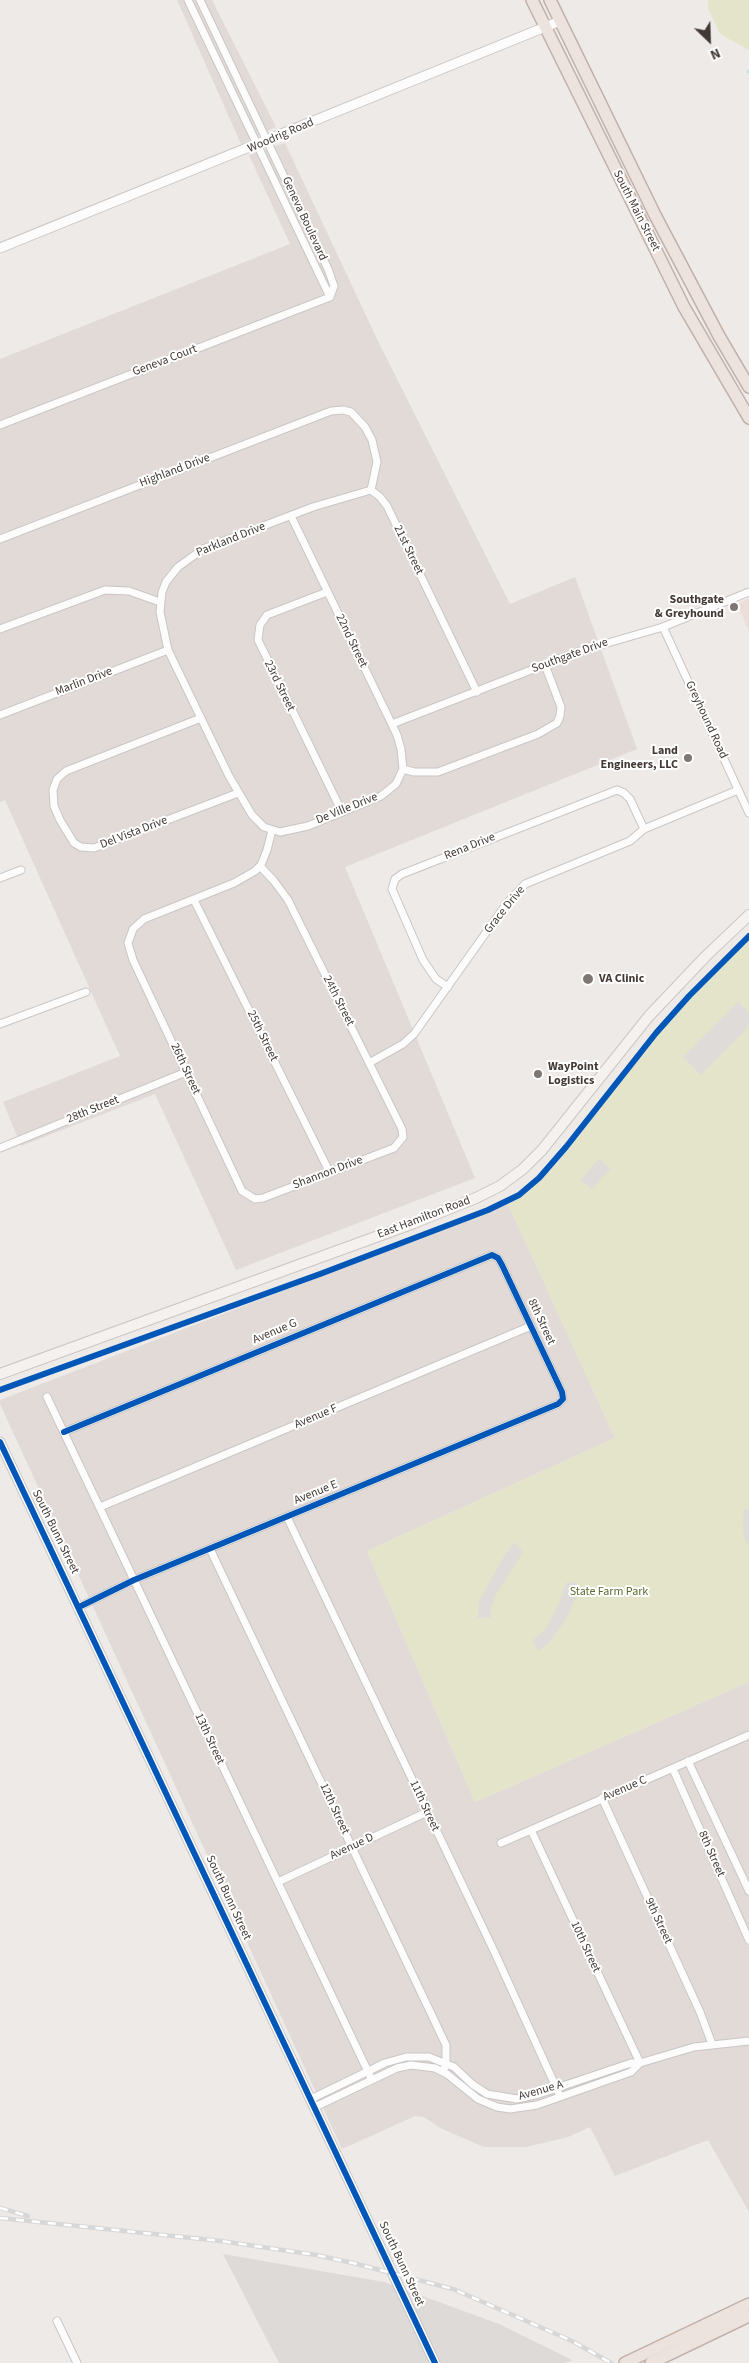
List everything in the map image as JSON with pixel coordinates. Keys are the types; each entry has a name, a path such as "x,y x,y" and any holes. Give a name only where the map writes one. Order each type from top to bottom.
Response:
{"highway":[{"name":"South Main Street","path":"532,0 684,307 749,418"},
{"name":"South Main Street","path":"550,0 655,215 707,315 749,387"},
{"path":"625,2363 749,2304"},
{"path":"651,2363 749,2316"}],"main road":[{"name":"East Hamilton Road","path":"0,1374 414,1223 476,1198 500,1186 523,1169 542,1150 649,1016 706,956 749,915"}],"street":[{"path":"188,0 330,297"},
{"name":"Geneva Boulevard","path":"200,0 332,280 334,286 330,297"},
{"name":"Woodrig Road","path":"0,248 268,141 455,62 560,21"},
{"path":"215,57 225,52"},
{"name":"Geneva Court","path":"0,425 330,297"},
{"name":"Highland Drive","path":"0,539 331,410 351,412 365,427 375,454 376,471 371,490"},
{"name":"Parkland Drive","path":"160,602 170,576 194,554 291,516 371,490"},
{"name":"21st Street","path":"371,490 387,506 477,692"},
{"name":"22nd Street","path":"291,516 392,724 401,748 403,768"},
{"path":"0,629 105,590 129,591 160,602 163,632 168,650 201,718 238,793 252,815 264,827 272,830 267,850 260,866 234,883 194,900"},
{"name":"23rd Street","path":"327,592 267,615 260,625 258,640 342,812"},
{"name":"Southgate Drive","path":"392,724 606,642 663,627 749,592"},
{"name":"Greyhound Road","path":"663,627 749,814"},
{"name":"Marlin Drive","path":"0,715 168,650"},
{"path":"403,768 414,772 438,772 538,734 557,723 561,708 545,665"},
{"name":"Del Vista Drive","path":"201,718 60,775 54,785 52,795 54,806 64,827 74,843 81,847 94,848 238,793"},
{"name":"De Ville Drive","path":"272,830 289,831 342,812 386,793 396,784 403,768"},
{"name":"Rena Drive","path":"448,987 436,979 424,960 392,889 395,879 402,874 617,790 624,792 630,799 644,829"},
{"name":"Grace Drive","path":"369,1063 409,1039 507,903 525,884 630,841 644,829 738,790"},
{"name":"24th Street","path":"260,866 288,900 402,1129 401,1142"},
{"path":"0,878 21,870"},
{"name":"26th Street","path":"194,900 144,919 133,929 129,936 128,947 242,1191 252,1198"},
{"name":"25th Street","path":"194,900 330,1173"},
{"path":"0,1024 86,992"},
{"name":"28th Street","path":"0,1148 186,1072"},
{"name":"Shannon Drive","path":"252,1198 263,1198 330,1173 394,1148 401,1142"},
{"name":"8th Street","path":"494,1256 502,1265 531,1326 562,1392 562,1400"},
{"name":"Avenue G","path":"64,1432 343,1316 494,1256"},
{"name":"Avenue F","path":"100,1507 531,1326"},
{"name":"13th Street","path":"47,1397 372,2080"},
{"name":"Avenue E","path":"78,1607 134,1580 558,1404 562,1400"},
{"name":"South Bunn Street","path":"0,1442 435,2363"},
{"name":"11th Street","path":"287,1517 494,1951 560,2096"},
{"name":"12th Street","path":"210,1549 446,2044 446,2064 443,2072"},
{"name":"Avenue C","path":"501,1843 749,1735"},
{"name":"8th Street","path":"688,1761 749,1892"},
{"name":"8th Street","path":"673,1768 749,1940"},
{"name":"9th Street","path":"602,1798 700,2012 712,2044"},
{"name":"Avenue D","path":"278,1882 427,1812"},
{"name":"10th Street","path":"532,1830 640,2063"},
{"name":"Avenue A","path":"313,2103 386,2063 406,2056 429,2058 446,2064 457,2070 472,2084 487,2094 516,2099 557,2088 631,2063 640,2063 678,2051 712,2044 749,2041"},
{"name":"Avenue A","path":"313,2103 397,2068 411,2065 423,2066 443,2072 478,2100 497,2107 521,2108 631,2072 640,2063"},
{"path":"57,2321 77,2363"}],"shaded area":[{"path":"177,0 212,0 276,127 241,144"},
{"path":"285,143 377,339 510,604 575,577 637,749 345,867 475,1178 236,1270 155,1094 21,1146 3,1102 120,1056 5,800 0,802 0,359 290,244 249,155"},
{"path":"749,598 749,633 738,604"},
{"path":"738,1002 749,1013 749,1026 701,1075 683,1057"},
{"path":"599,1159 610,1169 592,1189 581,1180"},
{"path":"508,1204 615,1438 367,1551 475,1802 749,1682 749,2212 708,2140 615,2176 590,2127 568,2137 526,2147 484,2147 440,2128 424,2117 415,2116 342,2149 0,1404 0,1400"},
{"path":"749,1509 749,1545 744,1537 743,1525 744,1510"},
{"path":"514,1542 523,1552 496,1594 490,1618 478,1618 479,1601"},
{"path":"577,1582 577,1595 567,1617 549,1643 538,1651 533,1640 545,1630 559,1604 566,1583"},
{"path":"223,2254 384,2282 499,2324 572,2360 565,2363 279,2363"}],"green space":[{"path":"708,0 749,0 749,50 720,34 708,8"},
{"name":"State Farm Park","path":"749,938 749,1682 475,1802 367,1551 615,1438 508,1204 529,1191 558,1162 652,1040 683,1005"}],"railway":[{"path":"0,2208 28,2216"},
{"path":"0,2218 221,2241 316,2255 353,2263 453,2289 572,2341 611,2363"}],"cycle path":[{"path":"0,1390 320,1274 488,1210 519,1195 539,1178 566,1147 656,1033 689,996 749,936"},
{"path":"64,1432 492,1255 498,1258 502,1265 562,1392 563,1399 558,1404 134,1580 79,1607"},
{"path":"0,1442 435,2363"}],"place":[{"name":"Southgate & Greyhound","path":"734,607"},
{"name":"Land Engineers, LLC","path":"688,758"},
{"name":"VA Clinic","path":"588,979"},
{"name":"WayPoint Logistics","path":"538,1074"}]}
